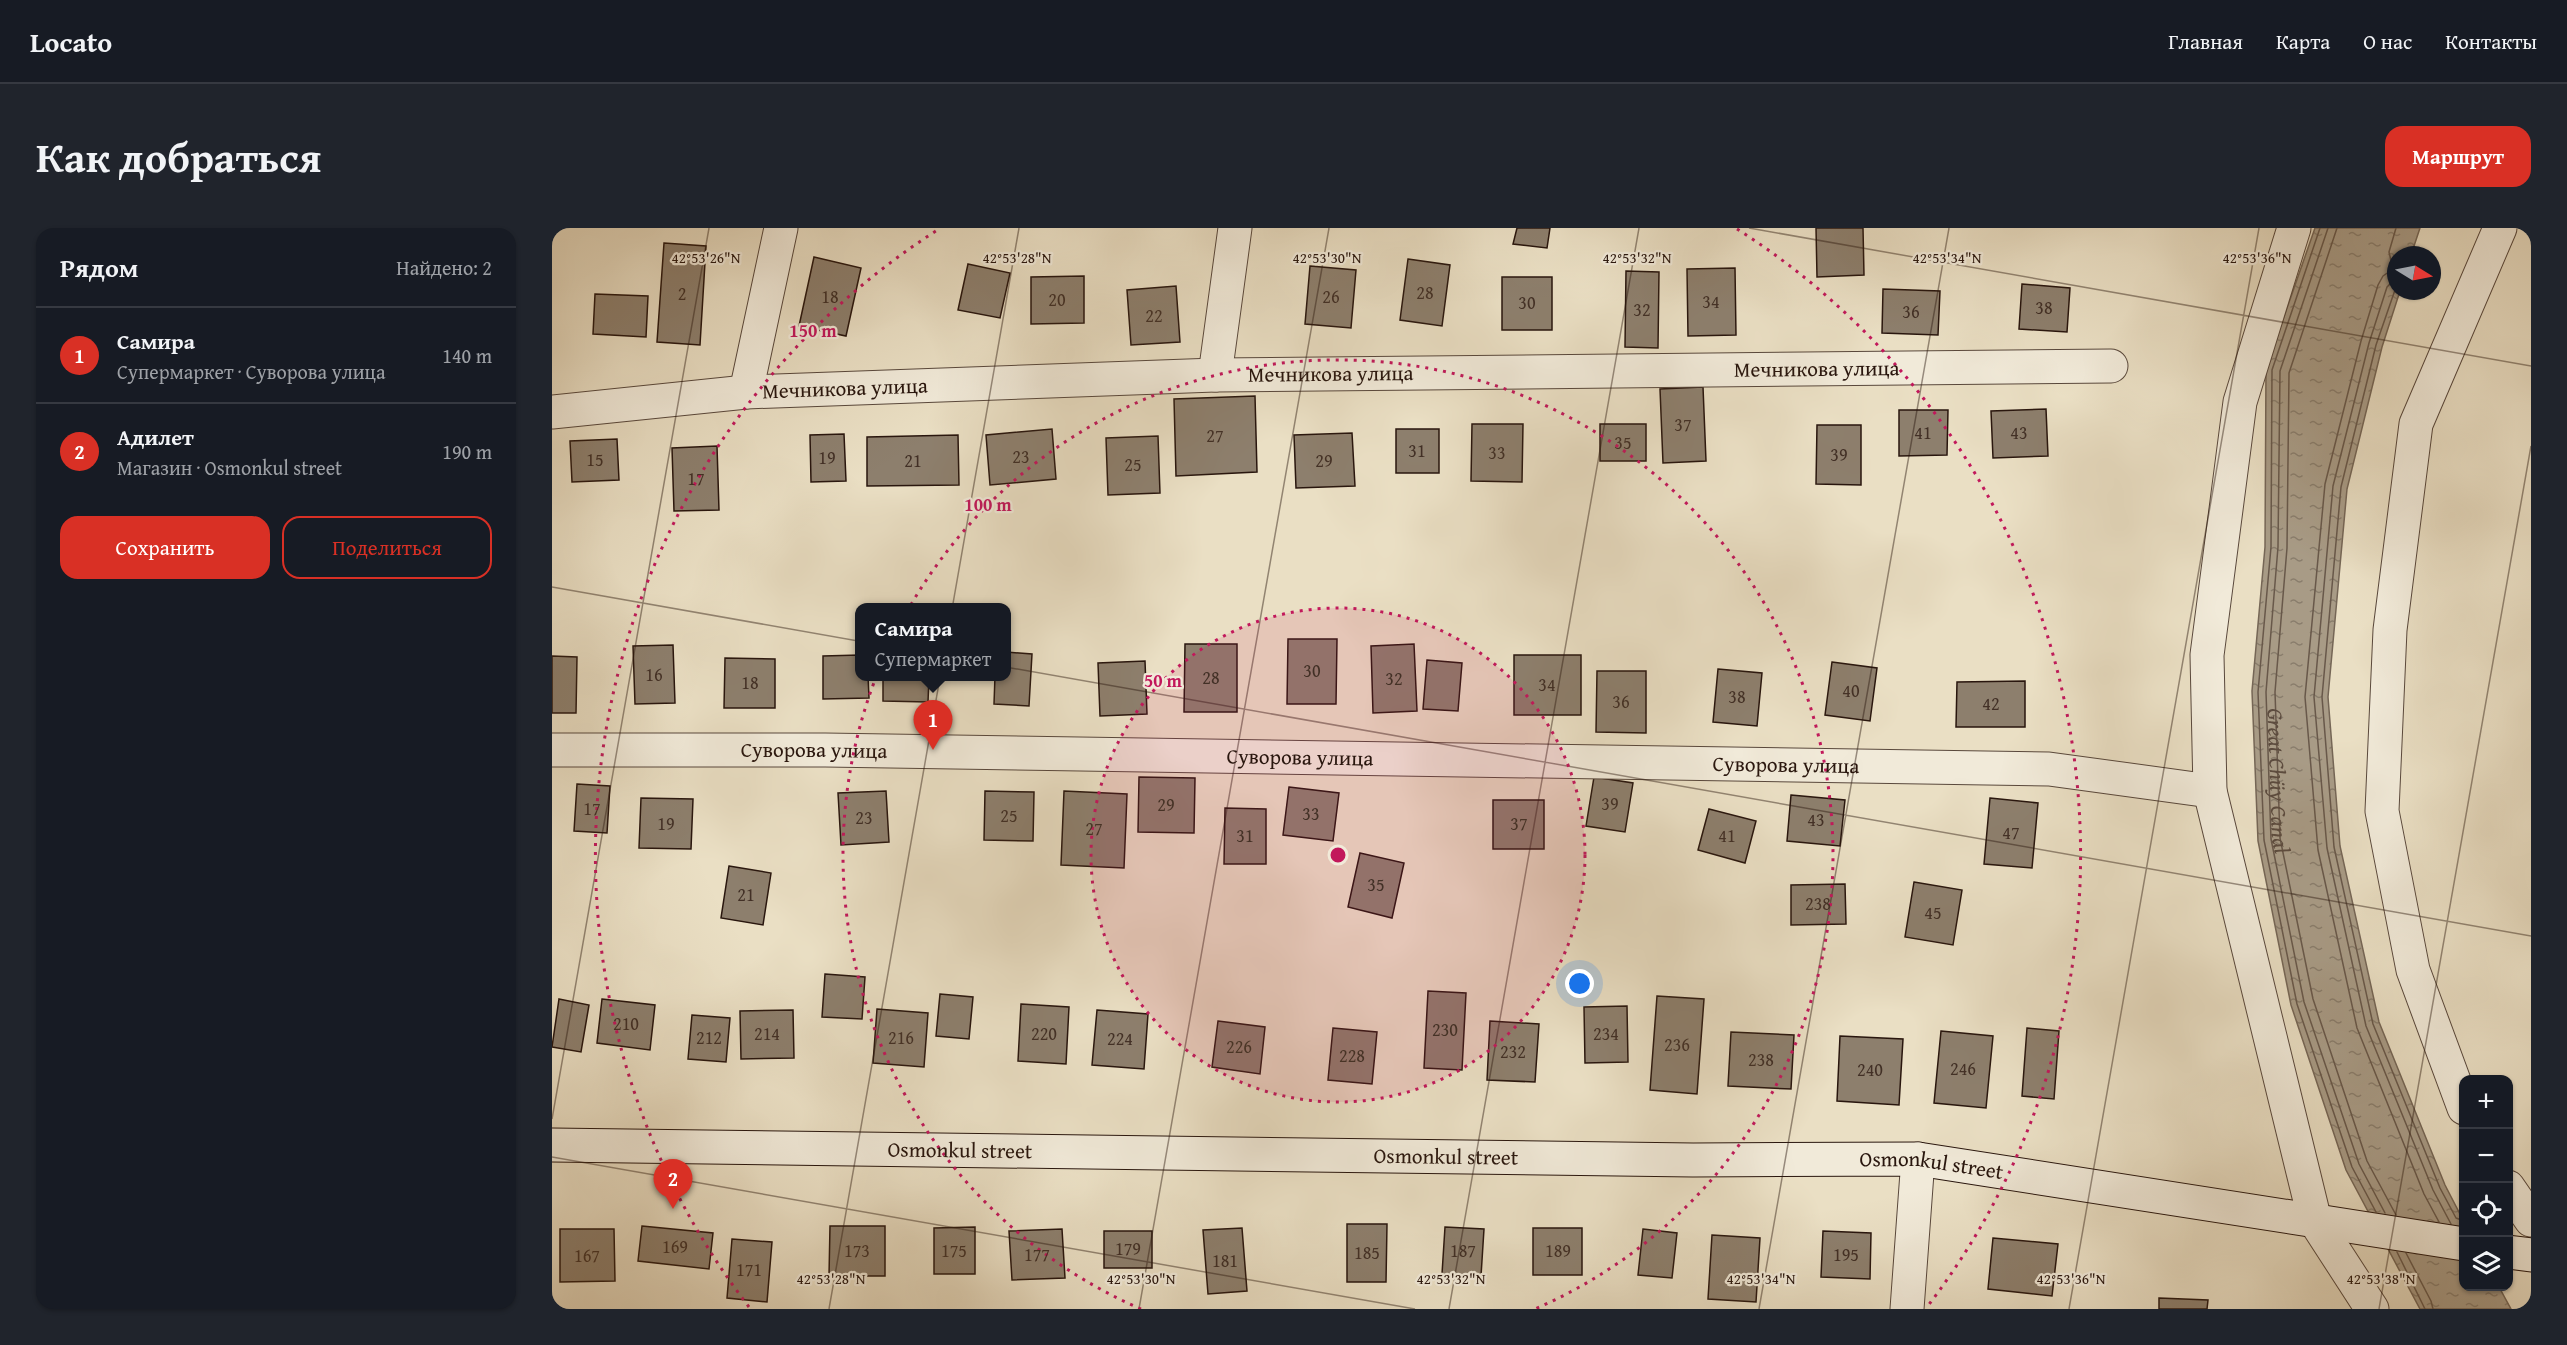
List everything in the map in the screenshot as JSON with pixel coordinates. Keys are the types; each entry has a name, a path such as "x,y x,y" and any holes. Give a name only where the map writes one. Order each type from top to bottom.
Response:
{"street":[{"path":"746,392 781,228"},
{"path":"1215,375 1235,228"},
{"path":"2294,228 2240,402 2207,655 2210,791 2325,1223 2372,1309"},
{"path":"2459,1097 2414,970 2382,811 2390,630 2416,424 2500,228"},
{"name":"Мечникова улица","path":"552,412 746,392 1215,375 2111,366"},
{"name":"Суворова улица","path":"552,750 837,750 2049,769 2210,791"},
{"name":"Osmonkul street","path":"552,1144 1693,1160 1918,1159 2325,1223"},
{"path":"1907,1309 1918,1159"},
{"path":"2513,1193 2531,1220"},
{"path":"2325,1223 2459,1244"}],"water":[{"name":"Great Chüy Canal","path":"2315,228 2420,228 2414,246 2387,246 2387,300 2397,300 2382,347 2347,489 2328,697 2340,846 2379,1022 2445,1185 2459,1212 2459,1291 2501,1291 2511,1309 2420,1309 2346,1170 2291,1005 2258,841 2252,691 2265,547 2266,368"}],"building":[{"path":"1517,228 1550,228 1547,248 1513,244"},
{"path":"1816,228 1863,228 1864,275 1817,277"},
{"path":"664,243 706,246 700,345 657,342"},
{"path":"814,257 861,268 846,336 799,326"},
{"path":"1408,259 1450,265 1442,326 1400,320"},
{"path":"968,264 1010,273 1000,318 958,310"},
{"path":"1310,266 1356,270 1351,328 1305,324"},
{"path":"1735,268 1736,335 1688,336 1687,269"},
{"path":"1626,271 1659,272 1658,348 1625,347"},
{"path":"1084,276 1084,323 1031,324 1031,277"},
{"path":"1502,277 1552,277 1552,330 1502,330"},
{"path":"2022,284 2070,288 2067,332 2019,329"},
{"path":"1176,286 1180,342 1131,345 1127,290"},
{"path":"1883,289 1940,291 1938,335 1882,333"},
{"path":"595,294 648,296 646,337 593,334"},
{"path":"1703,387 1706,461 1663,463 1660,389"},
{"path":"1255,396 1257,472 1176,476 1174,399"},
{"path":"2046,409 2048,456 1993,458 1991,411"},
{"path":"1899,410 1948,410 1947,455 1899,456"},
{"path":"1472,424 1523,424 1522,482 1471,481"},
{"path":"1600,424 1646,424 1646,461 1600,461"},
{"path":"1817,425 1861,425 1861,485 1816,484"},
{"path":"1052,429 1056,479 990,485 986,435"},
{"path":"1396,429 1439,429 1439,473 1396,473"},
{"path":"1352,433 1355,486 1296,488 1294,435"},
{"path":"844,434 846,481 811,482 810,435"},
{"path":"958,435 959,485 867,486 867,437"},
{"path":"1158,436 1160,493 1108,495 1106,438"},
{"path":"617,439 619,480 572,482 570,441"},
{"path":"717,446 719,510 674,511 672,448"},
{"path":"1288,639 1337,639 1336,704 1287,704"},
{"path":"1185,644 1237,644 1237,712 1184,712"},
{"path":"1414,644 1417,711 1373,713 1371,646"},
{"path":"673,645 675,703 635,704 633,646"},
{"path":"1011,652 1032,654 1029,706 994,704 995,681 1011,681"},
{"path":"855,655 855,681 868,681 869,698 823,699 823,656"},
{"path":"1514,655 1581,655 1581,715 1514,715"},
{"path":"552,656 577,657 576,713 552,713"},
{"path":"725,658 775,659 775,708 724,708"},
{"path":"1427,660 1462,663 1458,711 1423,709"},
{"path":"1145,661 1147,714 1100,716 1098,663"},
{"path":"1832,662 1877,668 1870,721 1825,715"},
{"path":"1718,669 1762,673 1757,726 1713,722"},
{"path":"1597,671 1646,671 1646,733 1596,732"},
{"path":"883,681 929,681 928,702 883,701"},
{"path":"2025,681 2025,727 1956,727 1957,682"},
{"path":"1139,777 1195,778 1194,833 1138,832"},
{"path":"1594,777 1633,783 1625,832 1586,826"},
{"path":"577,784 610,786 607,833 574,831"},
{"path":"1289,787 1339,793 1333,841 1283,835"},
{"path":"886,791 889,842 841,845 838,793"},
{"path":"985,791 1034,792 1033,841 984,840"},
{"path":"1064,791 1127,794 1124,868 1061,865"},
{"path":"1791,795 1845,800 1840,846 1787,841"},
{"path":"641,798 693,799 691,849 639,848"},
{"path":"1990,798 2038,803 2032,868 1984,864"},
{"path":"1493,800 1544,800 1544,849 1493,849"},
{"path":"1225,808 1266,809 1266,864 1224,864"},
{"path":"1709,809 1756,821 1745,863 1698,850"},
{"path":"1360,853 1404,863 1392,918 1348,907"},
{"path":"729,866 771,873 763,925 721,918"},
{"path":"1914,882 1962,890 1953,945 1905,937"},
{"path":"1845,884 1846,924 1791,925 1791,885"},
{"path":"825,974 865,977 862,1019 822,1017"},
{"path":"1428,991 1466,993 1462,1070 1424,1068"},
{"path":"940,994 973,997 969,1039 936,1036"},
{"path":"1657,996 1704,999 1697,1094 1650,1090"},
{"path":"559,999 589,1005 581,1052 552,1047"},
{"path":"602,999 655,1005 650,1050 597,1043"},
{"path":"1021,1004 1069,1007 1066,1064 1018,1061"},
{"path":"1627,1006 1628,1062 1585,1063 1584,1007"},
{"path":"877,1009 928,1013 924,1067 873,1063"},
{"path":"793,1010 794,1058 741,1059 740,1011"},
{"path":"1097,1010 1148,1014 1144,1069 1092,1065"},
{"path":"692,1015 730,1018 726,1062 688,1059"},
{"path":"1218,1021 1265,1027 1260,1074 1212,1067"},
{"path":"1490,1021 1539,1024 1535,1082 1487,1080"},
{"path":"1333,1028 1377,1032 1372,1084 1328,1080"},
{"path":"2027,1028 2059,1031 2054,1099 2022,1096"},
{"path":"1941,1031 1993,1036 1986,1108 1934,1103"},
{"path":"1731,1032 1794,1035 1791,1089 1728,1086"},
{"path":"1840,1036 1903,1039 1899,1105 1837,1101"},
{"path":"1347,1224 1387,1224 1386,1282 1347,1282"},
{"path":"642,1226 713,1233 709,1269 638,1261"},
{"path":"830,1226 885,1226 885,1276 829,1276"},
{"path":"975,1227 975,1274 934,1274 934,1228"},
{"path":"1445,1227 1484,1229 1481,1276 1442,1274"},
{"path":"1242,1228 1247,1291 1208,1294 1203,1230"},
{"path":"1533,1228 1582,1228 1582,1275 1533,1275"},
{"path":"560,1229 614,1229 615,1281 560,1282"},
{"path":"1062,1229 1065,1278 1012,1280 1009,1231"},
{"path":"1643,1229 1677,1233 1672,1278 1638,1275"},
{"path":"1104,1231 1152,1231 1152,1268 1104,1268"},
{"path":"1823,1231 1871,1233 1870,1279 1821,1277"},
{"path":"1712,1235 1760,1238 1756,1302 1708,1299"},
{"path":"1993,1238 2058,1244 2052,1296 1988,1289"},
{"path":"732,1239 772,1242 767,1302 727,1298"},
{"path":"2159,1298 2208,1300 2207,1309 2159,1309"}],"place":[{"name":"Самира","path":"933,750"},
{"name":"Адилет","path":"673,1209"}]}
